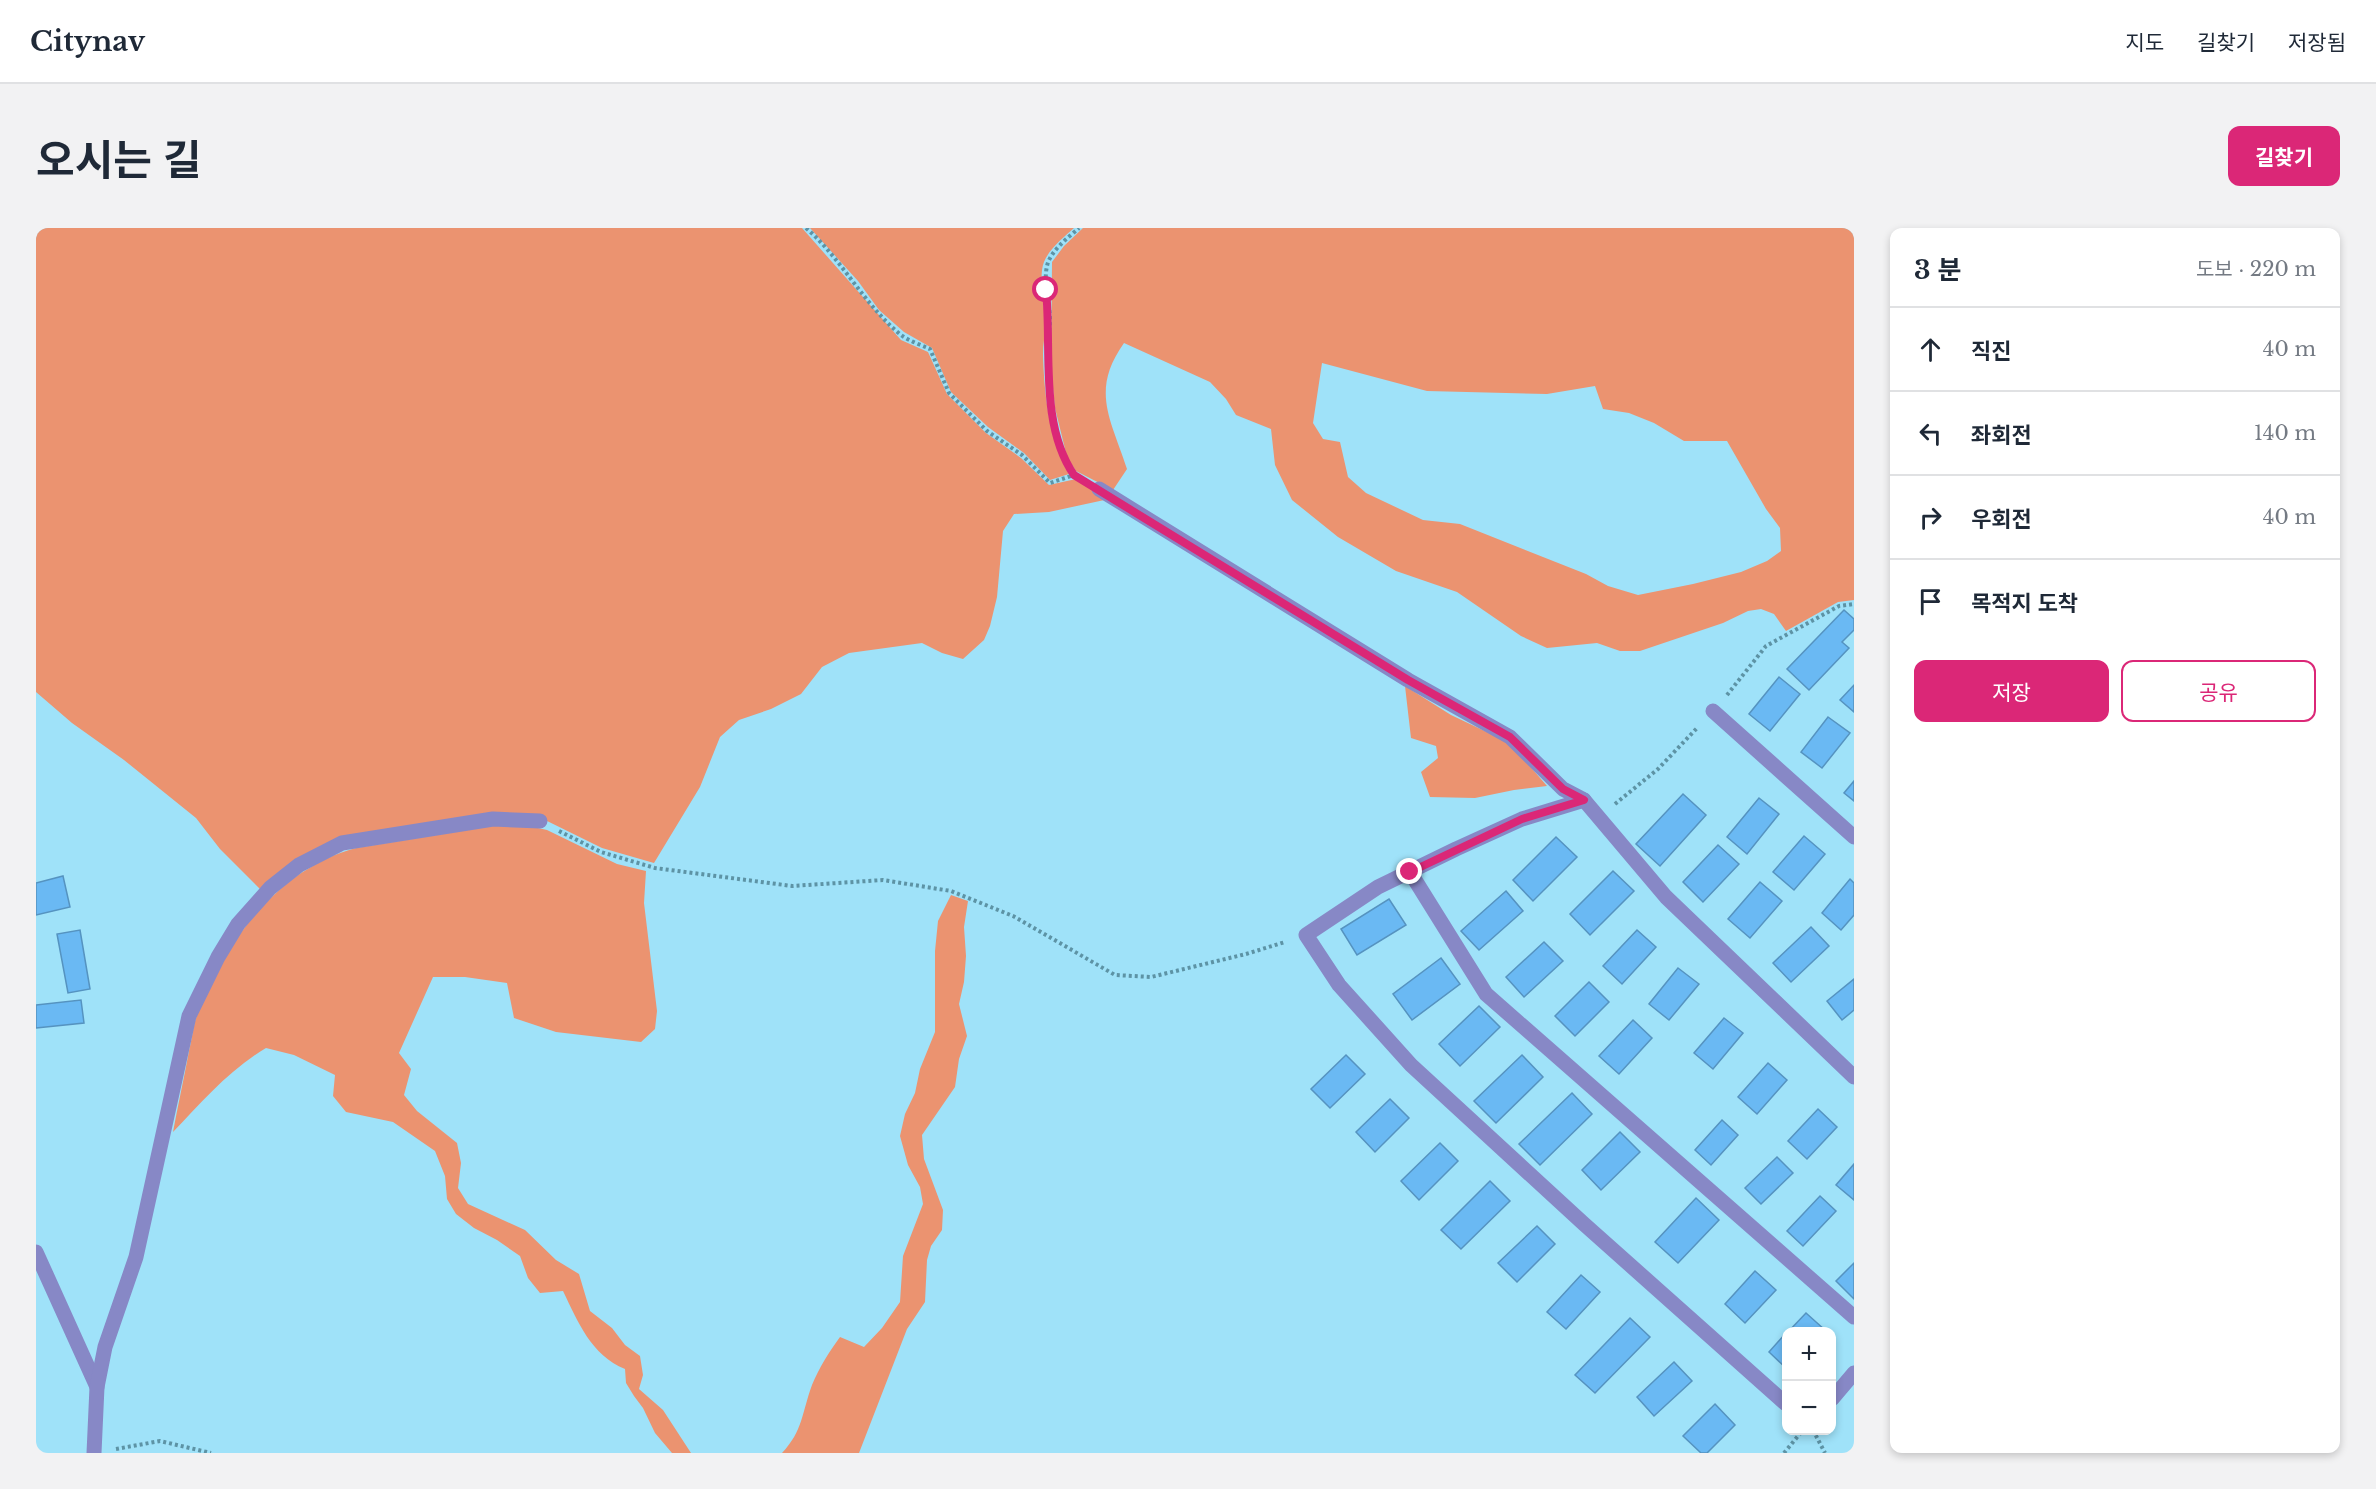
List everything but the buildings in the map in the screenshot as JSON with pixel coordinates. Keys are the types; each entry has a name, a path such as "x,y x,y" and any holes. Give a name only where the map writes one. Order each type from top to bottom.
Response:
{"street":[{"path":"1099,489 1408,680 1510,737 1563,789 1584,800 1666,897 1854,1077"},
{"path":"1713,711 1854,837"},
{"path":"1584,800 1522,819 1378,887 1306,935 1339,985 1411,1065 1584,1224 1782,1400"},
{"path":"100,1452 97,1387 105,1347 136,1257 189,1016 218,957 238,924 270,888 299,865 342,843 493,819 540,821"},
{"path":"1410,872 1486,994 1854,1317"},
{"path":"36,1252 97,1387"},
{"path":"1836,1393 1854,1373"}],"path":[{"path":"806,228 878,311 903,336 930,349 949,393 987,431 1022,455 1050,483 1074,475"},
{"path":"1079,228 1062,243 1047,264 1046,290 1050,321 1047,348 1048,371 1064,459 1074,475 1099,489"},
{"path":"540,821 601,852 655,868 792,886 883,880 951,891 1013,916 1115,975 1151,977 1246,954 1306,935"},
{"path":"1784,1453 1800,1435"},
{"path":"1815,1435 1825,1453"},
{"path":"100,1452 160,1441 211,1453"}],"shaded area":[{"path":"36,228 802,228 901,340 928,352 947,394 986,433 1021,458 1049,485 1076,479 1109,499 1049,512 1014,514 1003,531 997,597 990,626 984,640 963,659 942,653 922,643 849,653 822,667 801,694 771,709 739,720 720,737 700,787 654,863 602,848 543,819 367,835 261,890 220,849 196,818 124,760 72,723 36,692"},
{"path":"810,228 1074,228 1049,252 1042,268 1046,400 1052,431 1069,474 1050,480 1024,453 988,427 951,392 932,348 904,332 879,310 858,281"},
{"path":"1083,228 1854,228 1854,600 1838,602 1786,631 1774,614 1761,609 1748,611 1723,623 1640,651 1620,651 1597,643 1547,648 1521,636 1457,592 1396,571 1338,537 1292,500 1275,465 1271,429 1236,415 1226,399 1210,382 1124,343 1108,376 1106,391 1110,420 1127,469 1113,490 1076,471 1067,457 1055,408 1051,369 1052,262 1064,246","holes":["1322,363 1427,391 1547,394 1595,386 1603,409 1629,413 1654,423 1684,441 1727,441 1766,509 1780,528 1781,551 1767,561 1741,572 1638,595 1608,586 1586,574 1460,524 1423,520 1366,493 1348,477 1340,442 1323,439 1313,423"]},
{"path":"1405,686 1451,715 1510,743 1547,786 1475,798 1430,797 1421,772 1438,758 1436,746 1411,738"},
{"path":"498,825 529,826 547,830 617,864 646,871 644,903 657,1011 655,1029 641,1042 556,1032 514,1018 507,983 465,977 433,977 399,1053 411,1069 404,1095 417,1111 457,1143 461,1163 458,1188 468,1204 525,1230 556,1260 579,1274 590,1311 612,1328 625,1345 640,1356 643,1375 639,1389 663,1410 691,1453 672,1453 655,1433 643,1408 626,1383 625,1369 613,1363 594,1346 580,1326 563,1291 540,1293 528,1278 520,1256 474,1228 456,1214 447,1199 445,1176 435,1151 393,1122 346,1112 333,1096 335,1075 294,1055 266,1048 228,1076 173,1132 197,1015 223,961 239,936 257,912 278,891 302,873 328,858 356,848"},
{"path":"951,895 968,901 964,927 966,956 964,982 959,1004 967,1036 959,1059 955,1087 922,1135 924,1159 943,1210 942,1230 931,1246 927,1260 925,1302 907,1329 859,1453 782,1453 798,1429 818,1372 840,1337 864,1347 882,1328 900,1302 903,1256 923,1204 920,1187 908,1165 900,1136 905,1114 915,1093 920,1069 935,1032 935,951 938,921"}],"route":[{"path":"1046,290 1050,321 1047,348 1048,371 1053,411 1064,459 1074,475 1408,680 1510,737 1563,789 1584,800 1522,819 1410,872"}]}
